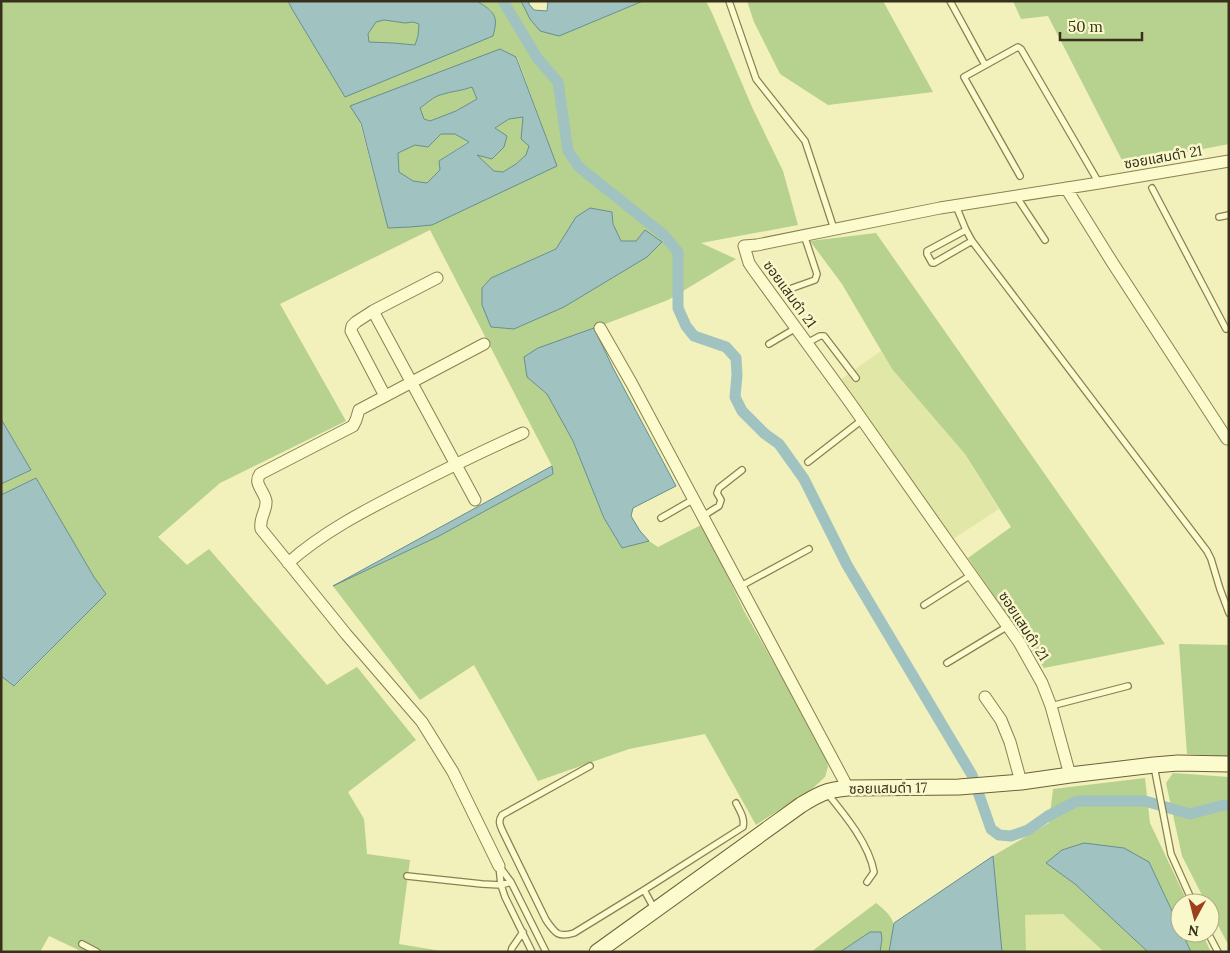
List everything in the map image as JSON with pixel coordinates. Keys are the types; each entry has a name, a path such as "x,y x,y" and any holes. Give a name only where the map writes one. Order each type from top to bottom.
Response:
{"street":[{"name":"ซอยแสมดำ 21","path":"1070,775 1051,706 1042,683 1019,642 749,263 744,246 940,208 1099,183 1146,178 1229,161"},
{"path":"1066,188 1228,441"},
{"path":"385,396 351,331 352,326 372,311 437,278"},
{"path":"372,311 475,500"},
{"path":"600,328 741,586 848,788"},
{"path":"484,344 359,410 353,426 260,474 258,485 265,498 266,505 260,522 260,529 346,634 422,722 453,772 498,866"},
{"path":"288,563 304,548 355,516 523,433"},
{"path":"985,697 1001,720 1022,782"},
{"name":"ซอยแสมดำ 17","path":"597,952 801,806 817,795 832,789 959,787 1022,782 1154,765 1178,763 1229,764"}],"lane":[{"path":"729,1 756,79 805,141 834,229"},
{"path":"950,1 984,65"},
{"path":"1020,176 964,77 1019,47 1099,183"},
{"path":"1152,188 1226,329"},
{"path":"1016,196 1045,240"},
{"path":"956,206 972,241 1204,545 1211,558 1229,613"},
{"path":"1219,217 1229,215"},
{"path":"966,230 926,254 934,263 972,241"},
{"path":"784,291 815,280 817,274 804,235"},
{"path":"769,344 796,328"},
{"path":"807,343 820,336 824,336 856,378"},
{"path":"808,462 862,420"},
{"path":"703,516 719,506 720,500 717,494 719,488 742,470"},
{"path":"661,518 694,499"},
{"path":"741,586 809,549"},
{"path":"924,605 971,575"},
{"path":"946,663 1008,626"},
{"path":"1051,706 1128,686"},
{"path":"1154,765 1171,854 1188,893"},
{"path":"590,766 502,815 499,819 504,834 546,920 554,932 561,935 574,933 743,827 743,817 736,803"},
{"path":"826,791 846,818 872,862 874,872 867,882"},
{"path":"498,866 511,882 546,952"},
{"path":"498,866 505,897 532,952"},
{"path":"407,876 482,884 501,885 511,882"},
{"path":"644,890 655,910"},
{"path":"511,952 522,932"},
{"path":"82,944 97,952"}],"green space":[{"path":"3,1 288,1 345,97 492,11 477,1 521,1 530,19 559,36 643,1 706,1 752,107 783,171 798,225 701,243 736,259 668,300 538,348 527,377 547,394 573,441 604,518 622,548 649,541 658,547 703,524 744,611 826,755 828,767 825,777 813,788 756,825 705,734 629,749 538,781 474,665 420,700 333,586 439,536 553,474 552,466 430,230 280,304 346,421 220,483 158,537 187,565 209,549 327,685 357,667 416,740 348,792 364,819 367,854 410,860 399,944 447,952 83,952 49,936 40,952 1,952 1,676 15,686 106,594 36,478 1,495 1,484 31,470 1,419 1,9","holes":["517,57 557,166 388,228 360,123","612,212 613,224 621,241 636,241 647,257 564,307 514,329 491,278 556,249"]},
{"path":"747,1 883,1 933,92 828,105 780,74 754,22"},
{"path":"1013,1 1229,1 1229,144 1124,164 1048,16 1021,19"},
{"path":"384,20 419,24 415,45 369,42 368,35 376,21"},
{"path":"472,87 478,99 456,111 430,121 424,119 420,108 432,99"},
{"path":"523,117 522,139 530,146 526,155 503,172 494,171 476,155 494,129 509,119"},
{"path":"440,134 455,134 469,141 439,161 440,170 427,183 413,181 399,172 398,153 415,145 428,147"},
{"path":"876,233 1165,644 1044,668 968,558 1011,527 965,454 892,369 842,284 810,241"},
{"path":"881,351 892,369 965,454 999,509 953,539 840,380"},
{"path":"1179,644 1229,645 1229,757 1187,754"},
{"path":"1173,773 1229,777 1229,946 1220,929 1220,893 1201,893 1182,856 1166,783"},
{"path":"1145,778 1150,823 1183,893 1170,893 1170,907 1149,862 1062,850 1047,864 1075,884 1148,952 1104,952 1063,914 1025,915 1026,952 1002,952 993,856 1049,823 1053,789"},
{"path":"876,903 884,909 892,920 893,930 889,952 880,952 882,939 870,932 840,952 811,952"},
{"path":"1063,914 1104,952 1026,952 1024,915"},
{"path":"1187,943 1207,943 1211,952 1191,952"}],"water":[{"path":"288,1 477,1 488,8 494,15 495,29 493,36 345,97","holes":["384,20 405,23 413,22 419,24 415,45 369,42 368,34 376,22"]},
{"path":"521,1 529,1 534,10 547,11 548,1 643,1 559,36 540,31 530,19"},
{"path":"500,49 516,57 557,166 432,225 388,228 361,123 350,106","holes":["472,87 477,99 456,111 430,121 424,119 420,108 432,99","523,117 521,139 529,146 526,155 516,164 503,172 494,171 477,155 492,159 504,147 507,136 495,128 509,119","441,134 455,134 469,142 439,161 440,170 427,183 413,181 399,172 398,153 415,145 428,147"]},
{"path":"590,208 612,212 613,224 621,241 636,241 645,230 662,242 647,257 564,307 514,329 491,327 482,305 482,288 491,278 556,249 576,217"},
{"path":"594,328 613,368 676,486 633,508 631,516 649,541 622,548 604,518 573,441 547,394 527,377 524,357 538,348"},
{"path":"1,419 31,470 1,484"},
{"path":"552,466 553,474 439,536 333,586"},
{"path":"36,478 106,594 14,686 1,676 1,495"},
{"path":"1084,843 1124,848 1149,862 1170,907 1170,943 1187,943 1191,952 1148,952 1075,884 1046,863 1062,850"},
{"path":"993,856 1002,952 889,952 894,923"},
{"path":"870,932 881,932 880,952 840,952"}],"waterway":[{"path":"503,1 538,59 558,82 568,151 579,167 664,235 678,252 678,308 686,326 694,336 726,347 736,358 735,397 742,411 765,434 779,444 804,479 847,565 972,775 991,829 999,835 1011,836 1028,830 1048,816 1077,801 1145,801 1190,814 1224,805 1229,806"}]}
